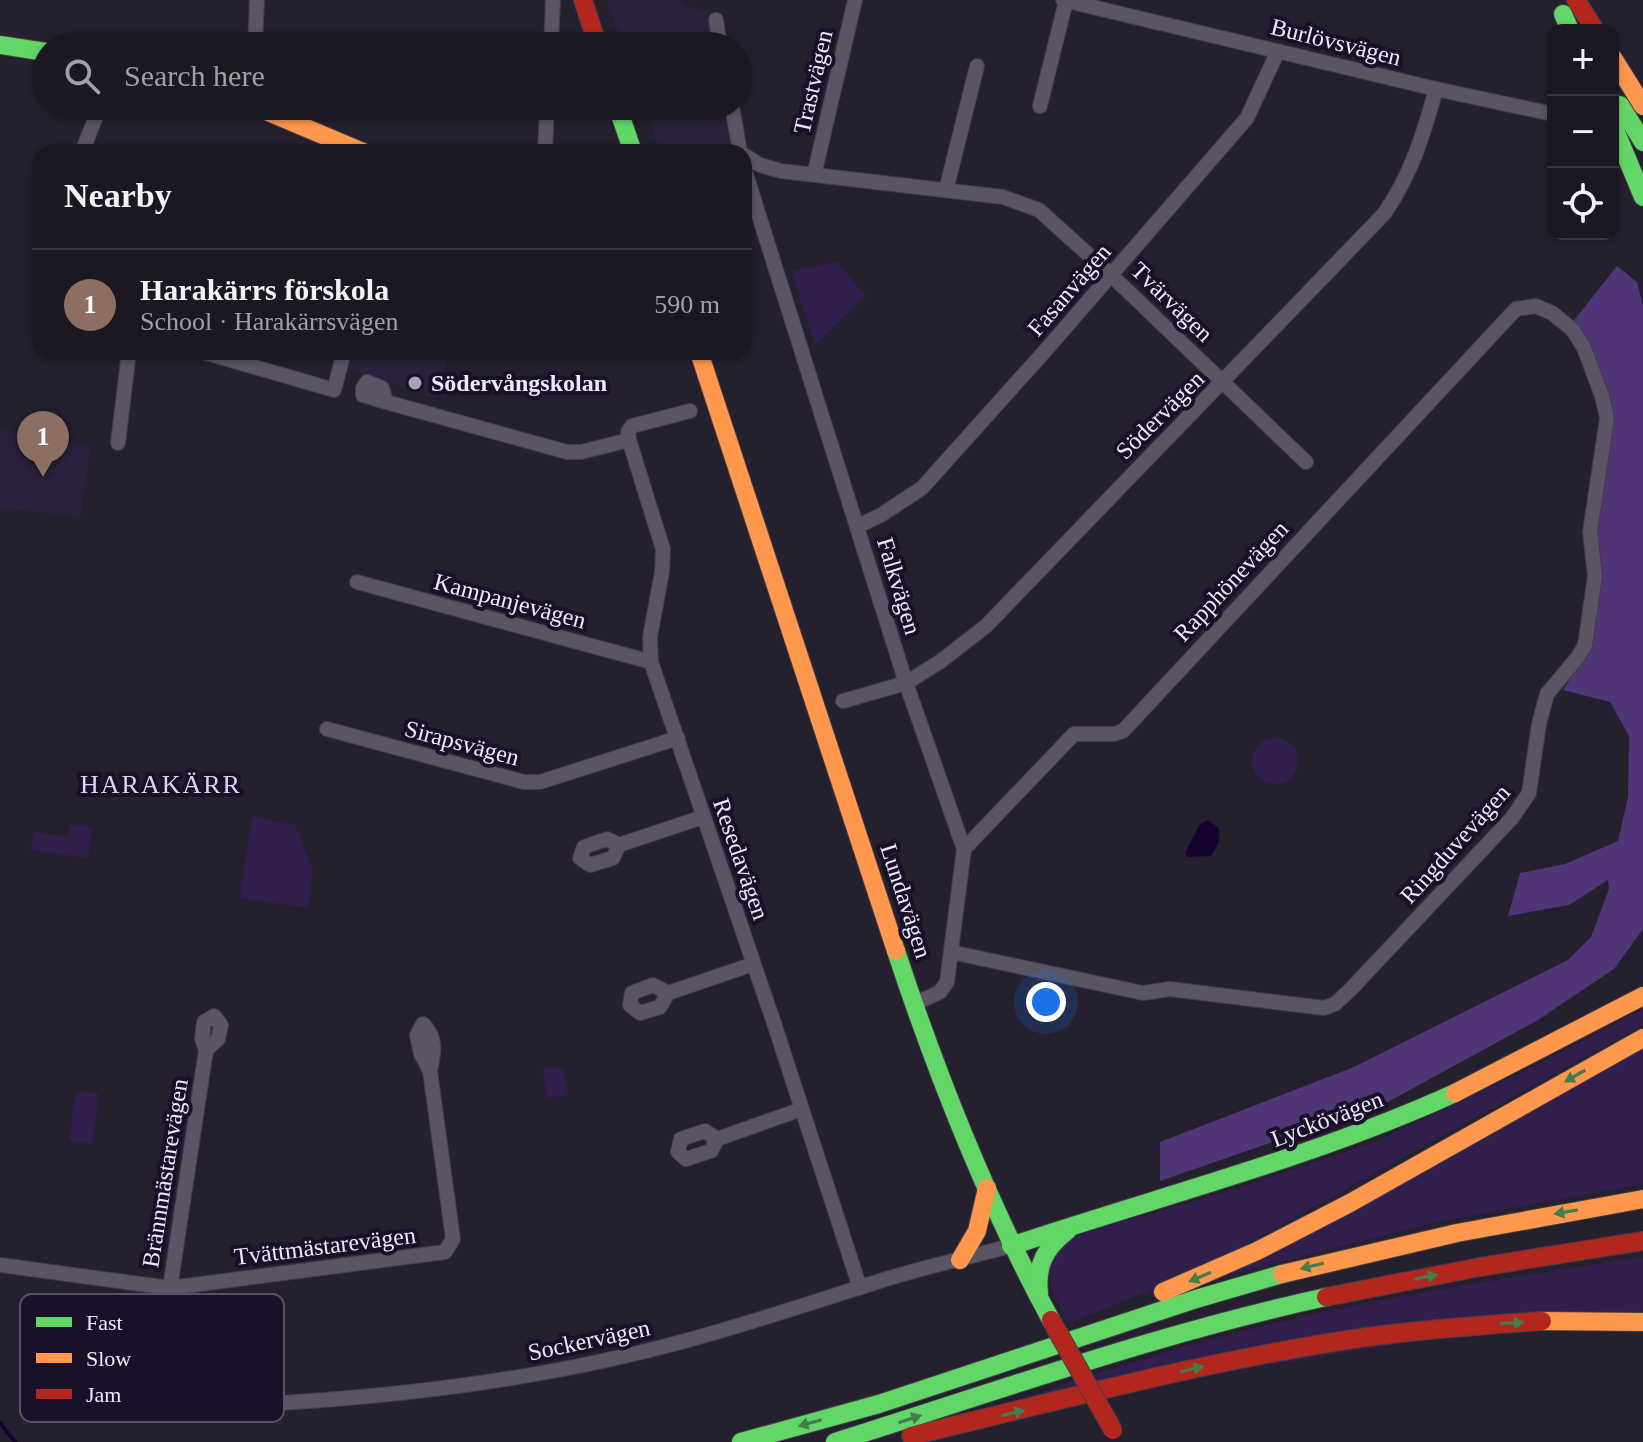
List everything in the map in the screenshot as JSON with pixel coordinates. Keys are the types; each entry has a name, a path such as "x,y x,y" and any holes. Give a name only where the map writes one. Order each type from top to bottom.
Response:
{"main road":[{"path":"583,0 593,32"},
{"path":"1576,0 1591,24"},
{"path":"0,45 32,50"},
{"path":"1619,66 1643,98"},
{"path":"1619,67 1643,106"},
{"path":"1614,96 1643,142"},
{"path":"287,120 344,144"},
{"path":"622,120 630,144"},
{"path":"1619,139 1643,197"},
{"name":"Lundavägen","path":"702,360 914,1004 946,1092 1011,1246 1117,1436"},
{"name":"Lyckövägen","path":"1011,1246 1275,1164 1374,1129 1454,1094 1643,996"},
{"path":"879,1404 1201,1277 1257,1251 1350,1203 1643,1038"},
{"path":"960,1260 977,1231 987,1188"},
{"path":"741,1442 879,1404 1196,1299 1295,1270 1442,1236 1643,1199"},
{"path":"1041,1302 1038,1273 1045,1250 1049,1243 1087,1220"},
{"path":"835,1442 1207,1326 1309,1300 1471,1268 1643,1241"},
{"path":"882,1442 1268,1353 1420,1330 1496,1323 1573,1320 1643,1322"}],"street":[{"path":"256,32 257,0"},
{"path":"552,32 553,0"},
{"name":"Trastvägen","path":"814,175 855,0"},
{"path":"1040,106 1065,0"},
{"name":"Burlövsvägen","path":"1065,0 1547,113"},
{"path":"716,20 718,32"},
{"name":"Fasanvägen","path":"858,526 922,488 1111,275 1247,118 1278,51"},
{"path":"946,190 977,66"},
{"name":"Södervägen","path":"843,701 906,683 986,626 1224,382 1384,214 1413,164 1436,89"},
{"path":"85,144 95,120"},
{"path":"545,144 546,120"},
{"path":"734,120 738,144"},
{"name":"Tvärvägen","path":"752,160 760,165 814,175 1003,197 1039,210 1306,462"},
{"name":"Falkvägen","path":"752,193 906,683 964,849 945,987 934,996 914,1004"},
{"name":"Ringduvevägen","path":"951,952 1143,993 1170,989 1324,1008 1335,1004 1351,989 1512,818 1529,793 1539,724 1547,694 1568,671 1585,645 1595,576 1590,532 1607,418 1584,348 1573,330 1552,313 1536,306 1516,309"},
{"name":"Rapphönevägen","path":"964,849 1061,744 1074,734 1114,734 1123,731 1516,309"},
{"path":"118,443 128,360"},
{"path":"231,360 334,390 342,360"},
{"path":"386,402 567,452 581,452 629,440 628,432 632,426 690,411"},
{"name":"Resedavägen","path":"629,440 663,549 650,637 651,662 860,1288"},
{"name":"Kampanjevägen","path":"357,582 651,662"},
{"name":"Sirapsvägen","path":"327,729 524,782 540,782 678,738"},
{"path":"619,845 703,817"},
{"path":"668,993 753,964"},
{"name":"Brännmästarevägen","path":"169,1294 206,1050"},
{"name":"Tvättmästarevägen","path":"170,1288 445,1252 453,1239 430,1071"},
{"path":"717,1139 802,1109"},
{"name":"Sockervägen","path":"284,1402 411,1393 529,1376 618,1358 729,1329 1011,1246"},
{"path":"0,1265 170,1288"}],"shaded area":[{"path":"607,0 681,0 682,5 713,12 717,32 618,32"},
{"path":"649,120 731,120 731,144 658,144"},
{"path":"838,262 865,296 815,345 791,271"},
{"path":"1617,266 1637,282 1643,305 1643,929 1614,969 1538,1020 1386,1103 1160,1181 1160,1142 1354,1067 1568,960 1591,937 1609,889 1608,880 1569,905 1508,916 1520,873 1565,864 1618,841 1628,797 1629,736 1610,702 1563,690 1590,642 1601,565 1594,535 1611,418 1572,323"},
{"name":"Södervångskolan","path":"348,360 447,360 435,398 345,368"},
{"path":"0,429 44,434 91,446 80,517 0,508"},
{"path":"1275,738 1291,745 1298,761 1291,777 1275,784 1259,777 1252,761 1259,745"},
{"path":"252,817 295,825 313,871 308,908 240,898"},
{"path":"1207,820 1218,827 1216,849 1211,856 1187,857 1185,853 1200,824"},
{"path":"70,824 92,827 88,858 31,850 34,832 68,837"},
{"path":"1643,1009 1643,1025 1201,1269 1068,1324 1051,1286 1050,1274 1057,1254 1080,1234 1235,1189 1375,1142 1537,1065"},
{"path":"1643,1049 1643,1184 1441,1221 1222,1277"},
{"path":"563,1066 568,1095 547,1098 543,1069"},
{"path":"76,1091 99,1094 92,1144 69,1141"},
{"path":"1643,1257 1643,1314 1600,1311 987,1411 1171,1351 1284,1321 1373,1302"}],"waterway":[{"path":"0,1423 15,1442"}],"traffic: fast":[{"path":"1563,14 1567,24"},
{"path":"0,45 32,50"},
{"path":"1620,105 1643,142"},
{"path":"622,120 630,144"},
{"path":"1619,139 1643,197"},
{"path":"896,951 965,1139 1051,1320"},
{"path":"1011,1246 1291,1157 1455,1093"},
{"path":"1039,1293 1039,1274 1044,1258 1067,1231"},
{"path":"741,1442 879,1404 1196,1299 1282,1274"},
{"path":"835,1442 1140,1345 1326,1297"}],"traffic: slow":[{"path":"1619,68 1643,106"},
{"path":"287,120 344,144"},
{"path":"702,360 896,951"},
{"path":"1455,1093 1643,996"},
{"path":"1163,1292 1257,1251 1350,1203 1643,1038"},
{"path":"960,1260 977,1231 987,1188"},
{"path":"1282,1274 1457,1233 1643,1199"},
{"path":"1542,1321 1643,1322"}],"traffic: jam":[{"path":"583,0 593,32"},
{"path":"1576,0 1591,24"},
{"path":"1326,1297 1480,1267 1643,1241"},
{"path":"1051,1320 1113,1430"},
{"path":"911,1436 1138,1381 1309,1346 1411,1332 1542,1321"}],"place":[{"name":"Södervångskolan","path":"415,383"},
{"name":"Harakärrs förskola","path":"43,477"}],"district":[{"name":"HARAKÄRR","path":"161,784"}]}
